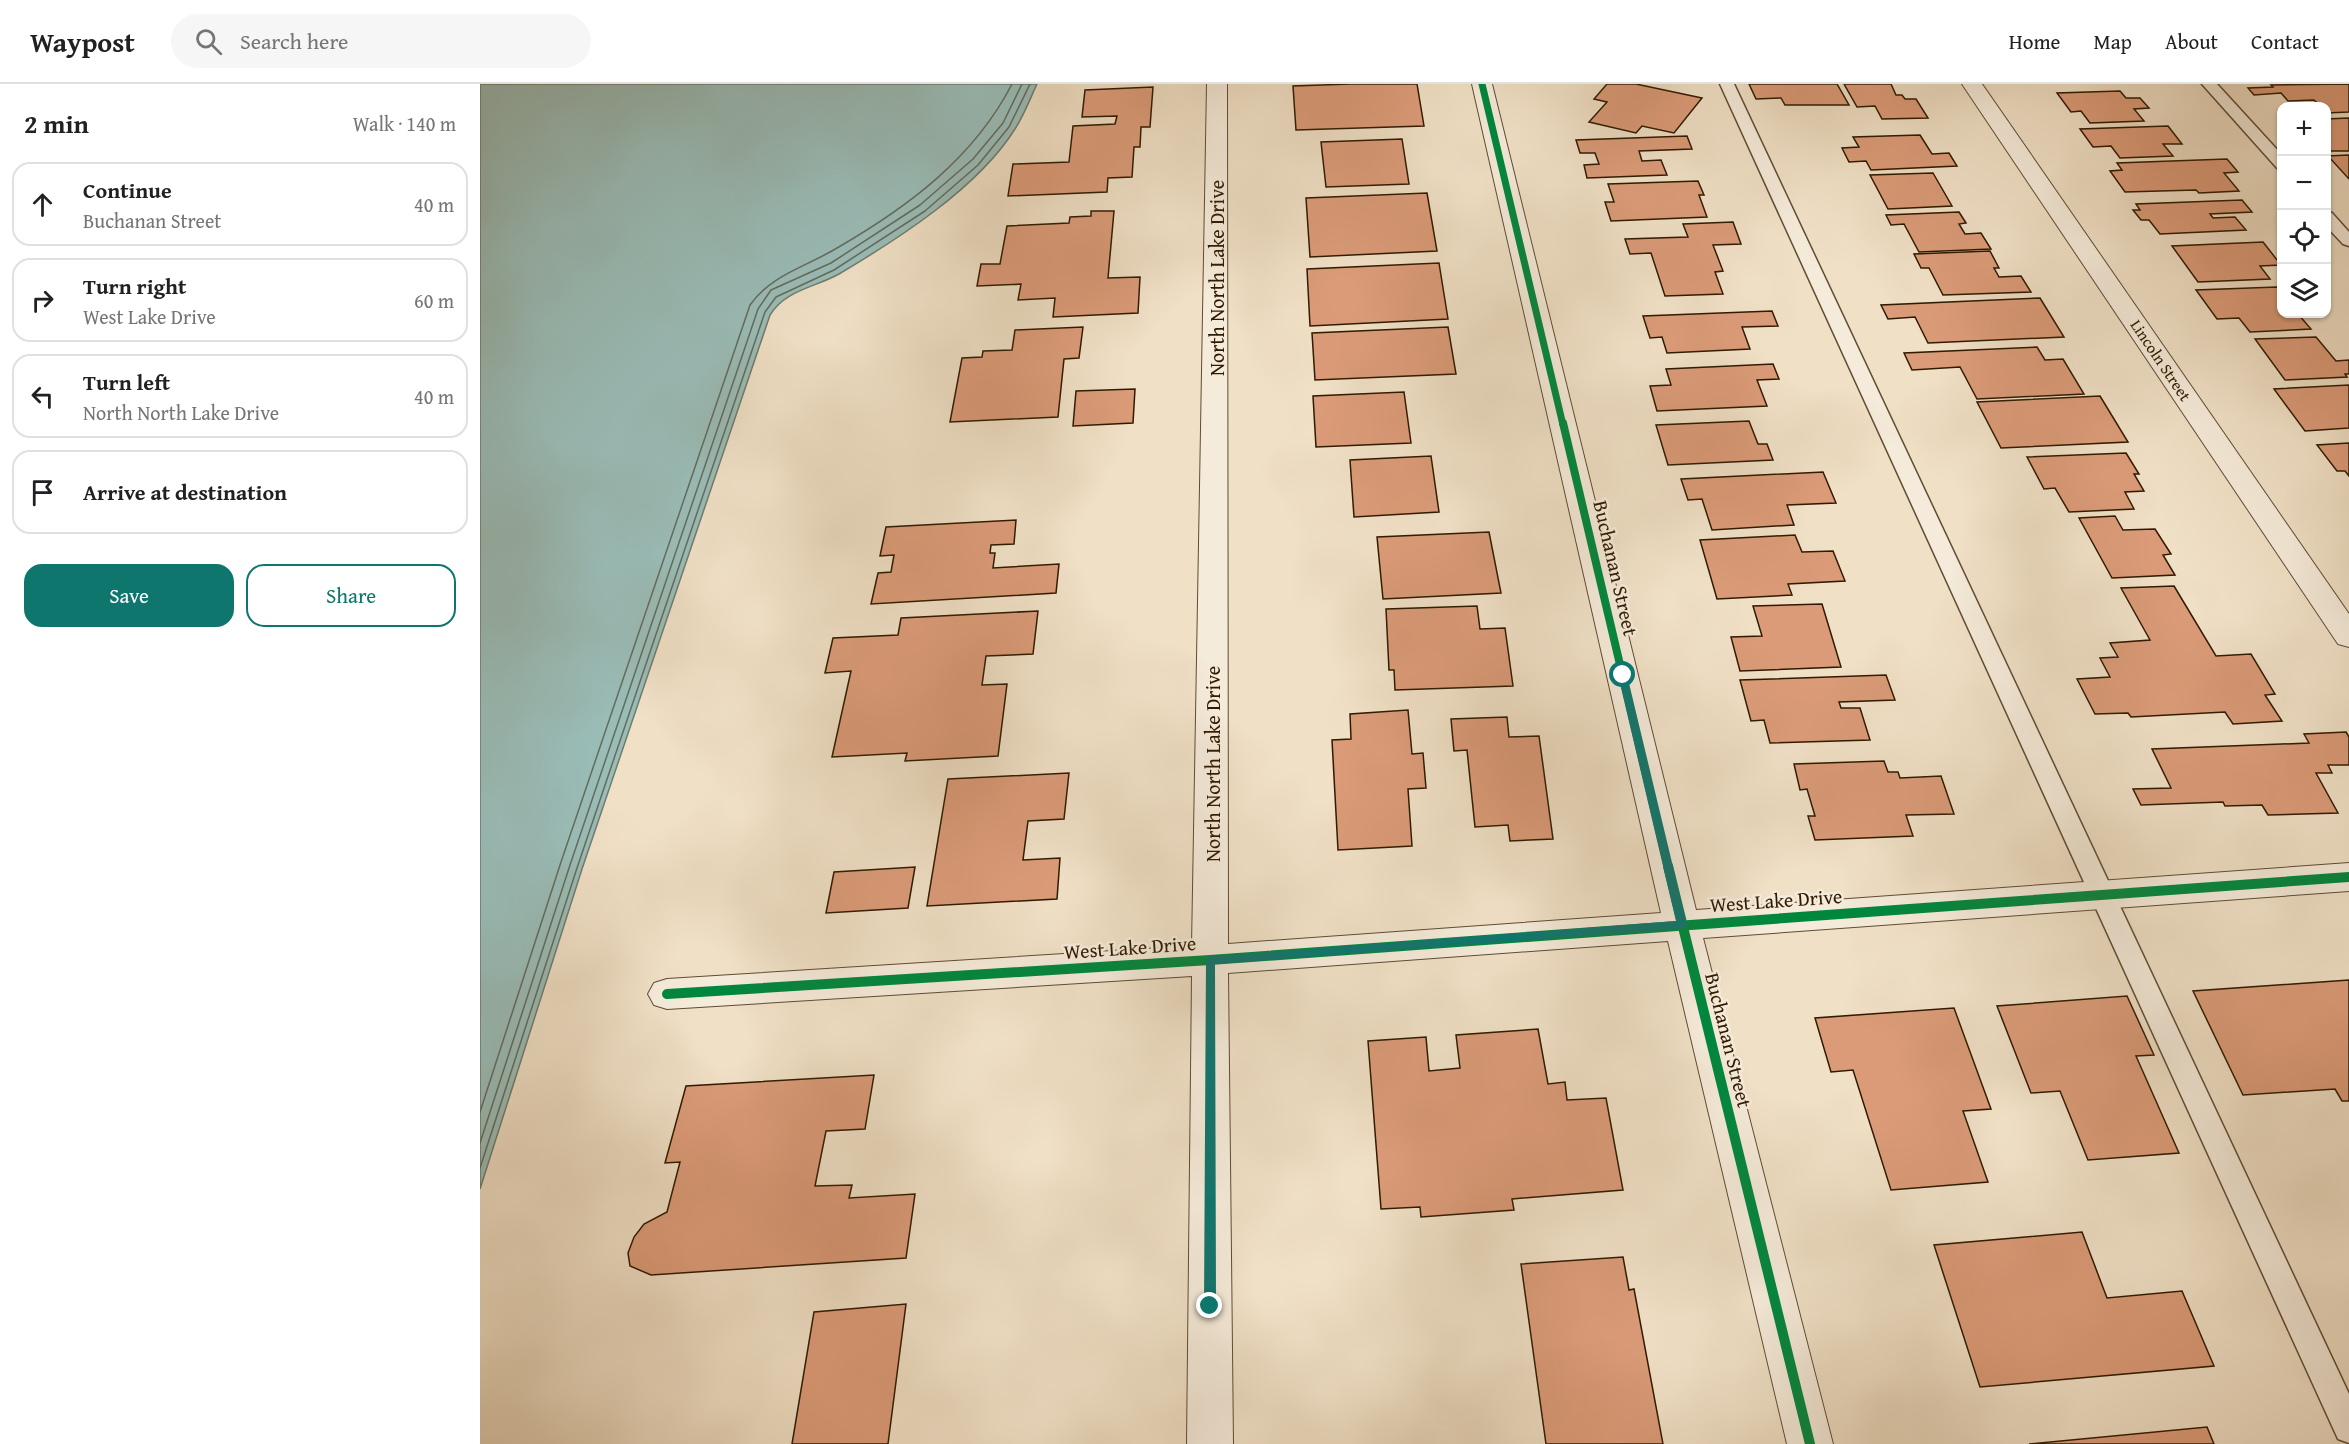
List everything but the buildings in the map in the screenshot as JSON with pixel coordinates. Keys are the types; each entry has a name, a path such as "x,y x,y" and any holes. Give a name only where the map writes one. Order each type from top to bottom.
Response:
{"street":[{"name":"North North Lake Drive","path":"1210,1444 1210,960 1217,84"},
{"name":"Buchanan Street","path":"1482,84 1682,925 1810,1444"},
{"name":"Lincoln Street","path":"1972,84 2349,637"},
{"name":"West Lake Drive","path":"667,994 1210,960 2349,878"}],"lane":[{"path":"1727,84 2349,1428"},
{"path":"2209,84 2277,159"},
{"path":"2331,221 2349,241"}],"water":[{"path":"480,84 1037,84 1018,124 999,151 959,192 911,228 862,260 839,274 792,294 770,315 582,869 480,1189"}],"cycle path":[{"path":"1482,84 1682,925 1810,1444"},
{"path":"667,994 1210,960 2349,877"}],"route":[{"path":"1210,1306 1210,960 1682,925 1623,675"}]}
